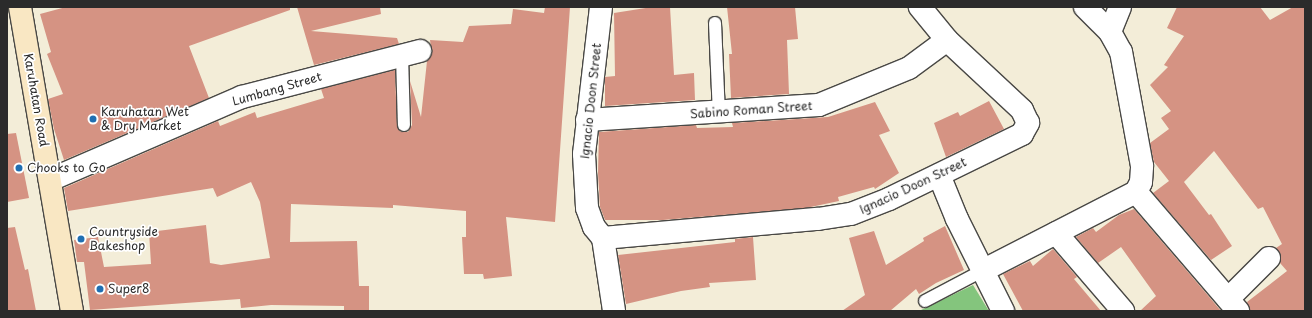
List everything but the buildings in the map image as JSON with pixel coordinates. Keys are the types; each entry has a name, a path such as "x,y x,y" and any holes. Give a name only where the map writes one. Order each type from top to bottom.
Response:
{"main road":[{"name":"Karuhatan Road","path":"20,7 72,311"}],"street":[{"name":"Ignacio Doon Street","path":"601,7 584,154 587,208 594,228 603,238 614,311"},
{"name":"Ignacio Doon Street","path":"603,238 818,220 851,214 939,175 1022,134 1028,123 1022,110 947,40 920,7"},
{"path":"982,271 1136,192 1141,182 1142,166 1121,52 1110,32 1085,7"},
{"path":"1110,32 1120,7"},
{"name":"Sabino Roman Street","path":"587,120 819,104 909,68 947,40"},
{"name":"Lumbang Street","path":"50,180 242,97 411,53"},
{"path":"939,175 982,271 1003,311"},
{"path":"1136,192 1233,305 1269,258"},
{"path":"1056,233 1123,311"}],"lane":[{"path":"715,23 719,112"},
{"path":"404,125 411,53"},
{"path":"925,301 982,271"}],"green space":[{"path":"973,285 989,311 919,311"}],"place":[{"name":"Karuhatan Wet & Dry Market","path":"93,119"},
{"name":"Chooks to Go","path":"19,168"},
{"name":"Countryside Bakeshop","path":"81,239"},
{"name":"Super8","path":"100,289"}]}
